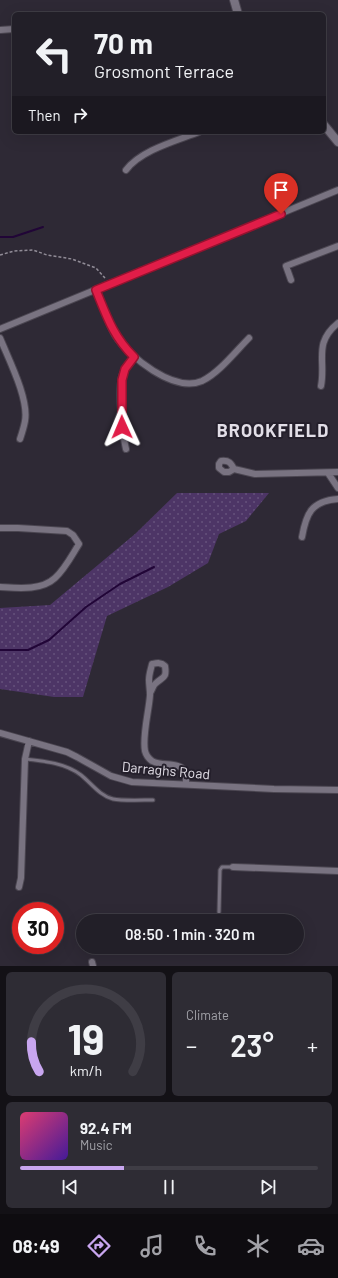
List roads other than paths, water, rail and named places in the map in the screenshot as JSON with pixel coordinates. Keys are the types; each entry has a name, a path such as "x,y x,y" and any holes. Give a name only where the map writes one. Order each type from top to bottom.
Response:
{"main road":[{"path":"234,0 237,12"},
{"path":"326,127 338,142"}],"street":[{"path":"0,30 12,29"},
{"path":"126,170 132,162 142,154 194,134"},
{"path":"0,329 338,190"},
{"path":"291,280 286,266 338,246"},
{"path":"96,290 114,333 126,350 149,367 173,380 180,382 196,382 202,380 217,370 249,338"},
{"path":"321,386 321,357 323,343 332,328 338,323"},
{"path":"0,338 24,399 26,410 25,421 20,439"},
{"path":"126,449 122,427 122,380 125,369 134,357"},
{"path":"234,469 255,474 338,472"},
{"path":"328,473 338,488"},
{"path":"302,537 306,519 311,510 320,503 338,498"},
{"path":"0,528 67,531 73,535 79,544 60,573 48,584 20,589 0,587"},
{"path":"150,693 155,684 164,679 166,674 165,666 158,662 152,664 149,680 150,693 144,743 145,752 148,757 157,763 183,768 186,772 186,784"},
{"name":"Darraghs Road","path":"0,733 67,752 77,756 104,773 132,782 274,789 338,790"},
{"path":"19,887 21,878 25,760 29,741"},
{"path":"233,868 338,871"}],"lane":[{"path":"25,760 44,761 71,769 81,775 94,788 113,799 153,800"},
{"path":"219,912 220,870 222,867 233,868"}],"waterway":[{"path":"0,237 13,237 43,227"},
{"path":"0,650 28,650 49,640 86,607 120,584 154,567"}],"district":[{"name":"BROOKFIELD","path":"273,430"}]}
